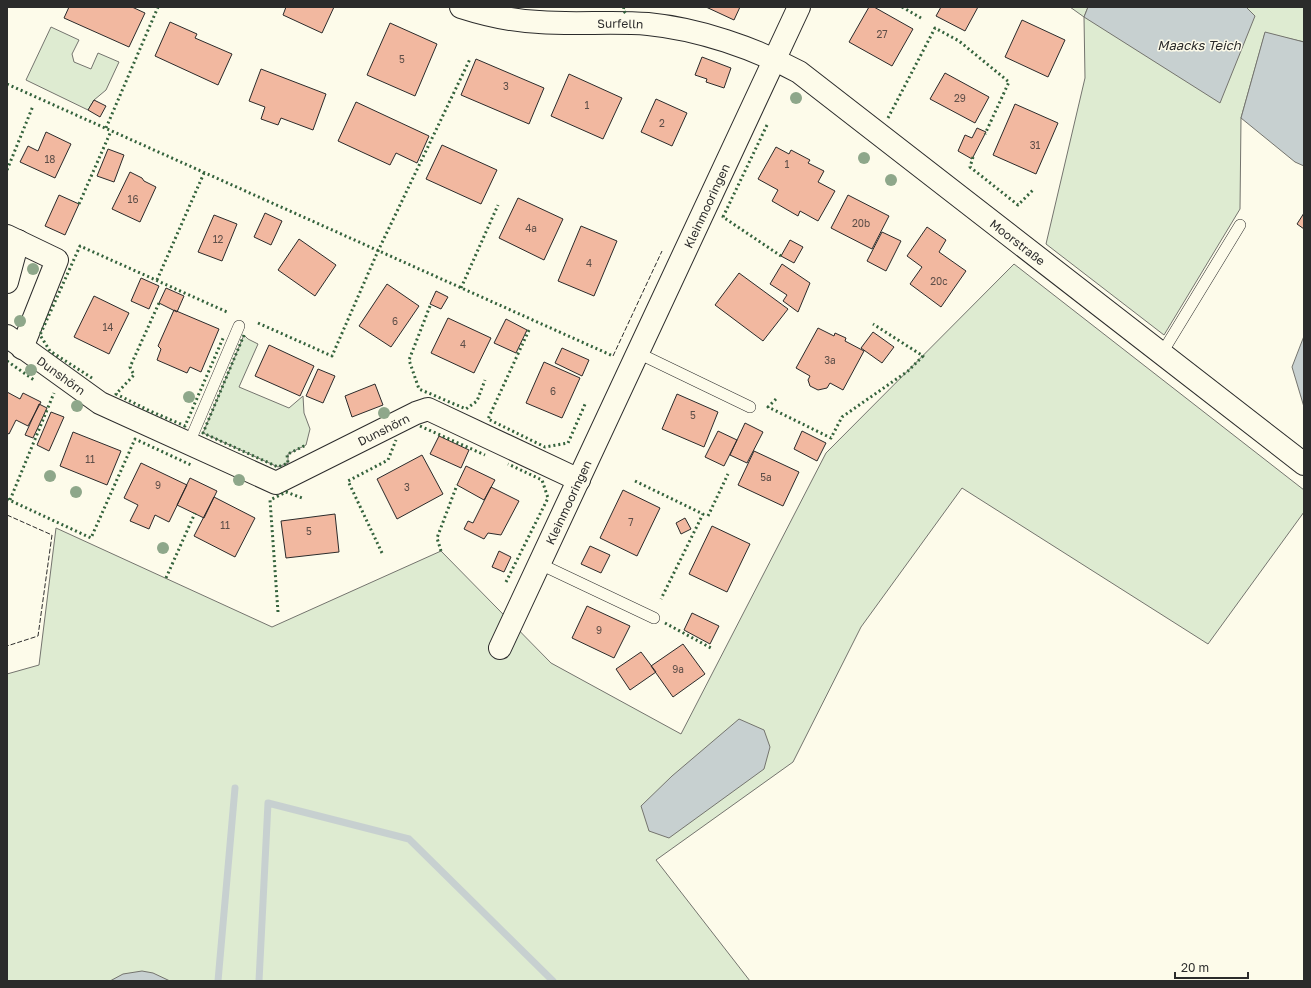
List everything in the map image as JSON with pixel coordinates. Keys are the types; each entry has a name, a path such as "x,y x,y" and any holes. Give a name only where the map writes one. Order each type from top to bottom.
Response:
{"street":[{"name":"Surfelln","path":"461,7 496,17 538,22 648,24 697,33 775,59"},
{"path":"775,59 799,7"},
{"name":"Kleinmooringen","path":"500,648 775,59"},
{"name":"Moorstraße","path":"775,59 799,72 1304,464"},
{"name":"Dunshörn","path":"7,282 12,239 57,260 14,342 100,403 276,483 416,413 428,409 578,480"}],"lane":[{"path":"1162,353 1240,224"},
{"path":"189,443 239,326"},
{"path":"638,353 750,407"},
{"path":"540,564 654,618"}],"green space":[{"path":"1070,7 1088,7 1084,17"},
{"path":"1246,7 1304,7 1304,42 1265,33 1241,118 1240,209 1164,335 1046,244 1085,78 1084,17 1255,16"},
{"path":"51,27 79,40 72,54 74,62 91,69 98,53 119,62 106,90 94,100 88,110 26,80"},
{"path":"1014,264 1304,490 1304,512 1208,644 962,488 861,627 793,762 656,860 750,981 7,981 7,674 39,665 56,528 272,627 441,551 551,663 681,734 826,453"},
{"path":"244,335 248,339 258,344 239,387 289,408 303,396 304,413 310,429 306,445 288,454 288,463 278,467 203,433"}],"water":[{"name":"Maacks Teich","path":"1088,7 1246,7 1255,16 1220,103 1084,17"},
{"path":"1265,32 1304,42 1304,166 1295,162 1241,118"},
{"path":"1304,336 1304,407 1292,367"},
{"path":"739,719 764,730 770,747 764,769 669,838 649,831 641,806 672,776"},
{"path":"142,971 153,973 170,981 110,981 123,974"}],"building":[{"path":"69,7 132,7 145,13 129,47 64,18"},
{"path":"286,7 334,7 322,33 283,15"},
{"path":"706,7 740,7 734,20"},
{"path":"869,7 874,7 913,29 892,66 849,42"},
{"path":"941,7 978,7 965,31 936,16"},
{"path":"1022,20 1065,40 1048,77 1005,57"},
{"path":"170,22 197,34 195,38 232,54 218,85 155,56"},
{"path":"390,23 437,44 415,96 367,75"},
{"path":"702,57 731,68 724,88 706,82 707,79 695,75"},
{"path":"476,59 544,88 529,124 461,95"},
{"path":"261,69 326,94 313,130 281,118 278,125 261,119 265,107 249,101"},
{"path":"945,73 989,97 975,123 930,99"},
{"path":"569,74 622,98 603,139 551,116"},
{"path":"656,99 687,113 672,146 641,132"},
{"path":"94,100 106,106 100,117 88,110"},
{"path":"356,102 429,136 417,163 396,153 390,165 338,141"},
{"path":"1015,104 1058,123 1036,174 993,155"},
{"path":"977,128 986,132 972,159 958,151 965,135 972,138"},
{"path":"46,132 71,144 55,178 20,162 28,146 38,151"},
{"path":"442,145 497,170 481,204 426,179"},
{"path":"776,147 789,154 791,150 810,160 808,163 824,171 818,182 835,191 818,221 800,211 798,216 772,201 778,190 758,179"},
{"path":"108,149 124,155 114,182 97,176"},
{"path":"130,172 156,187 140,222 112,209"},
{"path":"59,195 79,204 65,235 45,226"},
{"path":"848,195 889,216 872,249 831,228"},
{"path":"518,198 563,219 544,260 499,238"},
{"path":"265,213 282,221 271,245 254,237"},
{"path":"1304,213 1304,229 1297,224"},
{"path":"214,215 237,224 222,261 198,252"},
{"path":"581,226 617,241 594,296 558,281"},
{"path":"927,227 946,240 939,252 966,271 941,307 910,284 922,267 907,256"},
{"path":"882,232 901,241 886,271 867,261"},
{"path":"299,239 336,265 315,296 278,270"},
{"path":"790,240 803,247 794,263 781,256"},
{"path":"782,264 810,283 798,312 783,301 787,295 770,284"},
{"path":"739,273 788,309 763,341 715,305"},
{"path":"141,278 159,286 149,309 131,301"},
{"path":"387,284 419,306 391,347 359,326"},
{"path":"166,288 184,296 177,312 159,303"},
{"path":"436,291 448,297 441,309 430,304"},
{"path":"94,296 129,313 109,354 74,337"},
{"path":"174,310 219,329 201,372 190,367 187,373 157,360 161,349 158,346"},
{"path":"448,318 491,338 474,373 431,353"},
{"path":"506,319 527,330 516,353 494,343"},
{"path":"818,328 834,336 835,333 846,338 845,341 864,351 843,390 830,383 827,388 818,390 810,386 808,380 810,376 796,368"},
{"path":"873,332 894,347 882,363 861,348"},
{"path":"269,345 314,366 300,396 255,376"},
{"path":"562,348 589,360 582,376 555,363"},
{"path":"544,362 580,378 562,418 526,403"},
{"path":"318,369 335,376 323,403 306,396"},
{"path":"375,384 383,405 352,417 345,396"},
{"path":"7,392 20,399 23,393 41,402 28,426 16,420 9,434 7,433"},
{"path":"677,394 718,412 704,447 662,429"},
{"path":"39,404 47,408 33,438 25,435"},
{"path":"51,412 64,417 49,451 37,445"},
{"path":"745,423 763,432 747,463 730,455"},
{"path":"718,431 737,440 724,466 705,457"},
{"path":"802,431 826,443 817,461 794,449"},
{"path":"73,432 121,451 107,485 60,466"},
{"path":"439,436 469,450 461,468 430,454"},
{"path":"754,451 799,472 783,506 738,485"},
{"path":"422,455 443,494 397,519 377,479"},
{"path":"141,463 187,485 169,522 155,515 149,529 130,521 138,505 124,498"},
{"path":"466,466 495,480 484,500 457,485"},
{"path":"190,478 217,491 204,518 177,505"},
{"path":"491,487 519,501 501,535 488,533 484,539 464,529 468,521 473,523"},
{"path":"623,490 660,508 637,556 600,538"},
{"path":"214,497 255,518 235,557 194,536"},
{"path":"335,514 339,552 286,558 281,521"},
{"path":"685,518 691,529 681,534 676,523"},
{"path":"712,526 750,544 727,592 689,574"},
{"path":"590,546 610,555 601,573 581,564"},
{"path":"499,551 511,557 504,572 492,567"},
{"path":"587,606 630,626 614,658 572,638"},
{"path":"692,613 719,626 710,644 684,630"},
{"path":"683,644 705,674 673,697 651,666"},
{"path":"641,652 656,672 630,690 616,669"}],"waterway":[{"path":"218,981 235,788"},
{"path":"259,981 268,803 409,839 553,981"}],"hedge":[{"path":"106,128 158,7"},
{"path":"624,7 623,10 627,15"},
{"path":"902,7 921,18"},
{"path":"888,118 935,28 959,41 1009,82 985,134"},
{"path":"258,323 332,356 378,251 470,59"},
{"path":"7,84 613,356"},
{"path":"7,170 33,106"},
{"path":"767,125 723,217 781,256"},
{"path":"79,204 111,131"},
{"path":"973,157 970,167 1018,205 1033,190"},
{"path":"157,280 204,173"},
{"path":"461,288 498,205"},
{"path":"92,378 50,351 40,335 80,246 227,312"},
{"path":"159,303 130,367 134,375 116,394 185,426 224,336"},
{"path":"430,306 409,360 419,389 466,409 477,401 485,380"},
{"path":"776,399 768,407 831,438 842,417 908,371 923,356 873,324"},
{"path":"529,330 488,419 545,447 568,443 586,402"},
{"path":"244,335 203,433 278,467 288,463 288,454 306,445"},
{"path":"7,361 34,380"},
{"path":"10,500 54,393"},
{"path":"420,426 485,455"},
{"path":"7,499 91,538 135,439 191,465"},
{"path":"382,553 348,481 388,460 396,440"},
{"path":"506,582 548,498 542,480 508,464"},
{"path":"708,516 728,474"},
{"path":"635,481 703,514 661,599"},
{"path":"441,551 437,538 457,485"},
{"path":"278,612 270,500 286,492 302,498"},
{"path":"166,578 195,513"},
{"path":"665,623 711,648"}],"fence":[{"path":"613,356 662,251"},
{"path":"7,515 52,535 38,636 7,646"}]}
